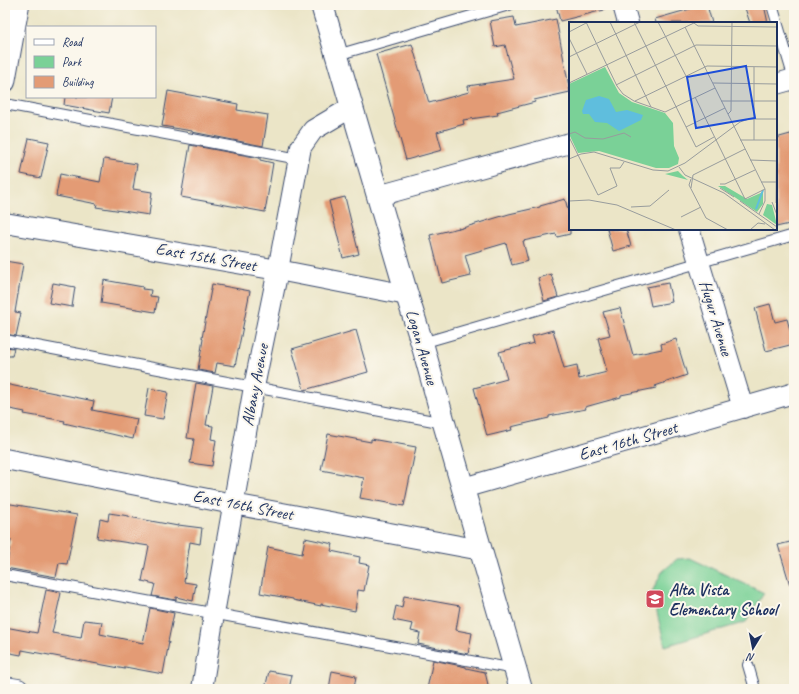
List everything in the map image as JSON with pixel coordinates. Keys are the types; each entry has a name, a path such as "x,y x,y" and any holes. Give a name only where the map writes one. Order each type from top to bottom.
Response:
{"street":[{"path":"5,82 19,5"},
{"name":"Logan Avenue","path":"322,5 422,343 518,679"},
{"path":"623,5 628,22"},
{"path":"777,84 794,79"},
{"name":"Albany Avenue","path":"202,689 254,388 301,147 313,130 352,107"},
{"path":"378,196 569,143"},
{"name":"East 15th Street","path":"5,223 278,270 407,295"},
{"name":"Hugur Avenue","path":"689,230 743,408"},
{"name":"East 16th Street","path":"463,488 794,393"},
{"name":"East 16th Street","path":"5,459 233,504 481,550"},
{"path":"5,687 18,689"}],"lane":[{"path":"337,55 509,5"},
{"path":"772,5 794,79"},
{"path":"5,104 299,159"},
{"path":"422,343 794,235"},
{"path":"5,340 444,424"},
{"path":"5,575 214,614 518,679"},
{"path":"748,664 755,689"}],"green space":[{"path":"690,558 764,593 746,622 665,646 652,592 662,572 677,559"}],"building":[{"path":"556,5 603,5 604,10 560,21"},
{"path":"707,5 712,22 656,22 655,19"},
{"path":"744,5 764,5 768,22 750,22"},
{"path":"514,17 516,27 556,19 569,92 534,100 535,102 497,112 498,115 463,120 464,124 437,132 442,150 406,160 376,54 412,44 429,103 469,92 468,86 514,79 505,45 495,47 490,21"},
{"path":"168,91 238,104 237,110 268,115 263,146 162,126"},
{"path":"65,98 112,98 109,113 64,105"},
{"path":"794,133 794,223 777,227 777,138"},
{"path":"29,138 49,142 41,178 21,174"},
{"path":"190,145 260,158 260,160 273,163 265,212 181,197"},
{"path":"104,159 137,164 133,189 152,192 149,215 96,207 97,204 56,196 60,174 100,182"},
{"path":"345,197 359,254 343,258 329,201"},
{"path":"565,199 569,213 570,234 557,237 556,234 523,241 528,261 512,265 506,243 465,255 471,276 442,283 430,235 459,229"},
{"path":"607,230 626,230 631,246 613,251"},
{"path":"5,261 23,264 15,312 21,313 16,336 5,334"},
{"path":"551,274 558,297 544,301 538,278"},
{"path":"104,280 143,287 142,289 151,290 150,296 158,297 155,312 101,303"},
{"path":"53,283 75,287 72,307 49,303"},
{"path":"668,283 672,302 651,306 647,287"},
{"path":"212,284 250,291 235,366 217,363 215,373 198,370"},
{"path":"770,304 775,322 787,319 794,344 766,351 755,308"},
{"path":"620,308 633,355 662,349 661,344 676,339 687,375 655,386 656,388 621,395 621,397 585,407 586,409 549,416 549,418 511,427 512,430 487,436 474,388 507,379 499,352 534,343 532,336 553,330 564,368 577,365 579,379 607,372 598,338 610,335 603,312"},
{"path":"356,330 368,372 304,390 292,349"},
{"path":"5,347 14,348 12,356 5,356"},
{"path":"196,383 213,386 206,425 213,426 211,439 216,440 212,466 190,463 194,439 187,438"},
{"path":"5,384 94,401 92,410 137,419 133,439 64,423 65,421 24,414 25,412 5,408"},
{"path":"149,388 168,392 163,419 144,416"},
{"path":"328,434 371,442 371,439 416,447 404,506 360,498 364,478 321,470"},
{"path":"5,503 77,515 67,564 59,563 56,577 6,568 11,540 5,539"},
{"path":"109,513 178,526 202,528 200,544 190,542 184,582 196,584 193,601 176,597 176,600 152,596 155,584 142,581 149,546 97,538 100,519 108,521"},
{"path":"305,538 333,544 331,551 360,557 359,563 369,565 364,591 358,590 355,611 321,604 321,606 260,593 268,547 302,554"},
{"path":"794,541 794,584 790,585 778,545"},
{"path":"46,590 61,593 52,633 81,638 84,620 102,622 100,634 143,643 150,608 174,613 163,674 125,667 125,669 22,650 21,655 5,652 5,627 37,633"},
{"path":"404,596 460,606 456,630 472,633 468,654 418,644 420,633 411,631 413,624 393,620 396,606 402,608"},
{"path":"433,660 485,672 489,689 427,689"},
{"path":"269,671 292,675 289,689 265,689"},
{"path":"332,671 356,676 354,689 329,689"}],"place":[{"name":"Alta Vista Elementary School","path":"655,599"}]}
